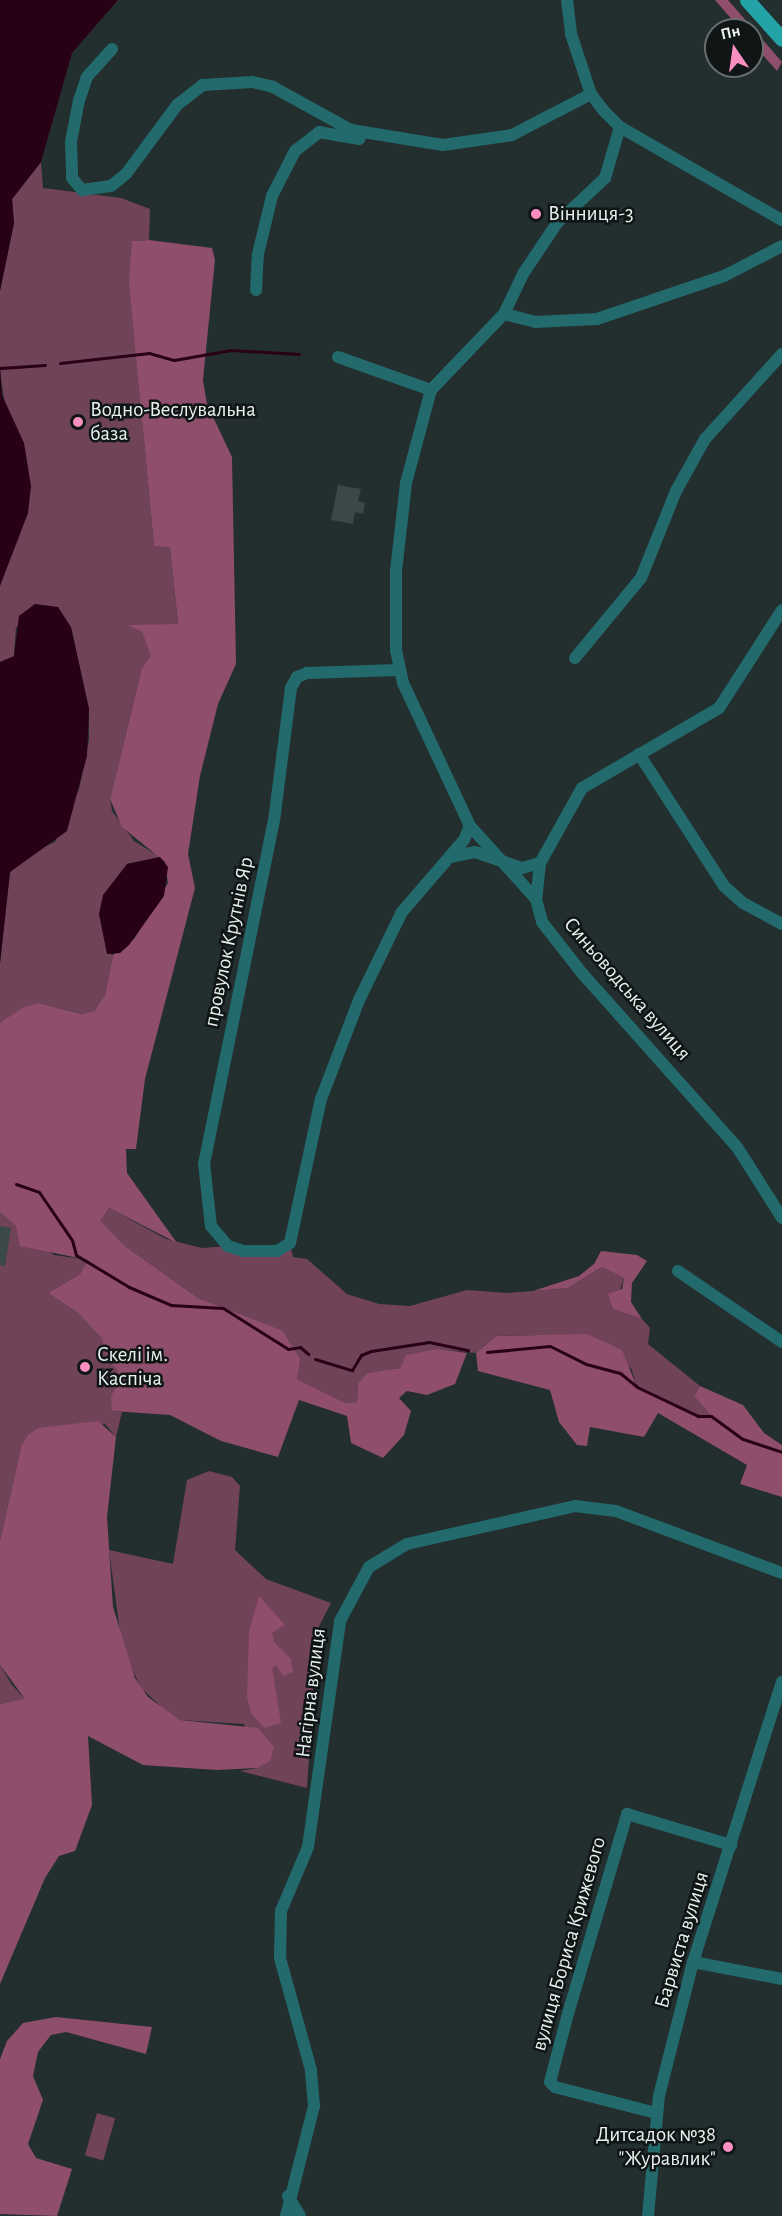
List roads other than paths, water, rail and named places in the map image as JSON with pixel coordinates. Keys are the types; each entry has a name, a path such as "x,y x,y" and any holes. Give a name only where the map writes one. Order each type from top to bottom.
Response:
{"main road":[{"path":"747,0 782,39"}],"street":[{"path":"567,0 571,34 591,94 620,127 782,220"},
{"path":"112,49 87,77 79,100 72,178 82,190 111,186 126,174 177,105 203,85 252,82 273,87 351,130 390,139"},
{"path":"256,290 258,254 272,196 295,150 319,132 367,141 390,139 478,143 540,124 591,94"},
{"path":"536,899 470,826 399,670 396,572 406,483 431,390 504,314 523,274 557,223 605,178 620,127"},
{"path":"504,314 536,322 597,319 724,276 782,246"},
{"path":"576,658 641,578 676,491 705,439 782,354"},
{"path":"338,357 431,390"},
{"name":"Синьоводська вулиця","path":"782,609 719,708 582,788 540,863 536,899 542,922 555,939 737,1147 782,1218"},
{"name":"провулок Крутнів Яр","path":"399,670 307,673 297,677 291,688 274,820 204,1170 212,1226 228,1246 261,1252 277,1251 290,1243 321,1100 358,1000 402,912 450,857"},
{"path":"639,754 724,886 743,903 782,924"},
{"path":"450,857 470,826"},
{"path":"450,857 475,852 522,868 540,863"},
{"path":"678,1271 782,1342"},
{"name":"Нагірна вулиця","path":"286,2216 288,2196 314,2106 311,2070 280,1958 281,1911 308,1847 340,1621 369,1567 407,1544 575,1506 626,1515 782,1573"},
{"name":"Барвиста вулиця","path":"648,2216 656,2113 693,1962 782,1682"},
{"name":"вулиця Бориса Крижевого","path":"656,2113 555,2087 550,2082 567,2017 627,1814 731,1845"},
{"path":"693,1962 782,1978"},
{"path":"288,2196 300,2216"}],"waterway":[{"path":"60,363 149,353 174,360 231,350 299,354"},
{"path":"0,368 45,365"},
{"path":"16,1184 39,1192 72,1240 76,1255 129,1287 171,1305 223,1308 288,1349 300,1347 308,1354"},
{"path":"315,1359 352,1370 361,1355 371,1351 429,1342 468,1350"},
{"path":"487,1352 550,1346 586,1364 620,1373 637,1387 698,1416 711,1416 743,1439 782,1452"}],"place":[{"name":"Вінниця-3","path":"536,214"},
{"name":"Водно-Веслувальна база","path":"78,422"},
{"name":"Скелі ім. Каспіча","path":"85,1367"},
{"name":"Дитсадок №38 \"Журавлик\"","path":"728,2147"}]}
